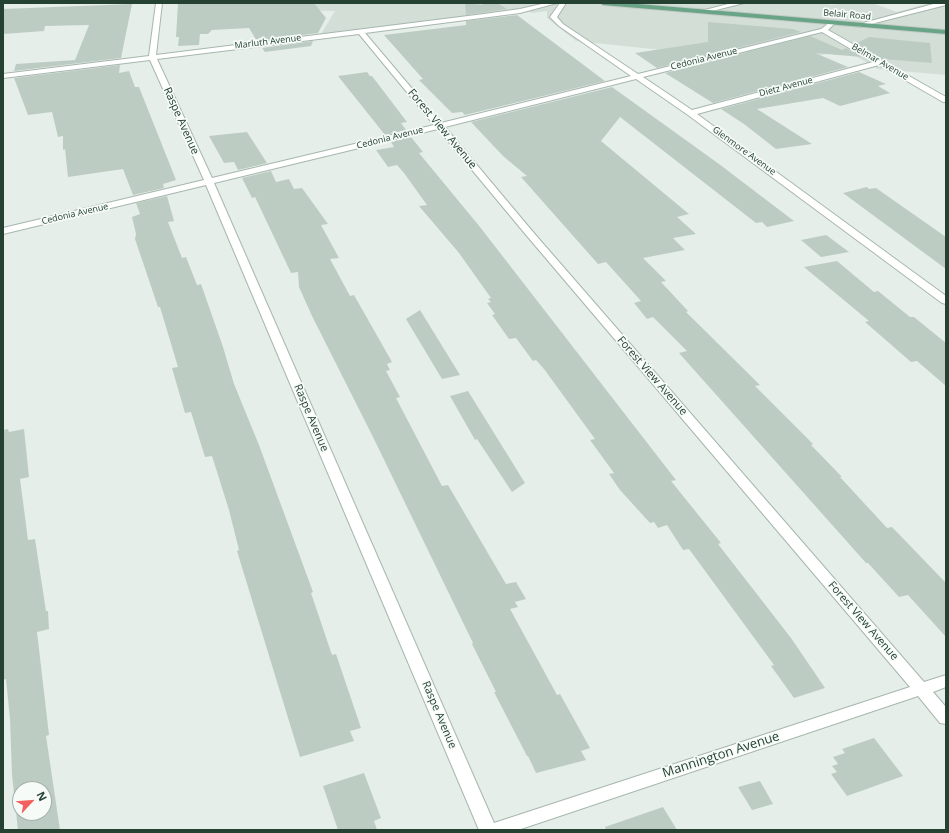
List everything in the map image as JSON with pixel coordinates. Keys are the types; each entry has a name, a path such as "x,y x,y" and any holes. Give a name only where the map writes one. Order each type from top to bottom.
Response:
{"main road":[{"name":"Belair Road","path":"603,3 946,32"}],"street":[{"path":"152,57 158,3"},
{"name":"Marluth Avenue","path":"3,76 360,31 532,8 554,3"},
{"path":"554,14 563,3"},
{"path":"704,11 741,3"},
{"path":"859,25 945,3"},
{"name":"Marluth Avenue","path":"532,8 543,9 554,14"},
{"name":"Glenmore Avenue","path":"554,14 553,17 566,28 691,112 946,301"},
{"path":"823,30 832,23"},
{"name":"Cedonia Avenue","path":"3,231 439,126 636,75 823,30"},
{"name":"Belmar Avenue","path":"823,30 946,100"},
{"name":"Forest View Avenue","path":"360,31 535,240 946,718"},
{"name":"Raspe Avenue","path":"152,57 209,182 488,830"},
{"name":"Dietz Avenue","path":"691,112 881,62"},
{"name":"Mannington Avenue","path":"495,830 946,681"}],"shaded area":[{"path":"256,3 825,3 831,5 842,3 872,3 897,12 930,3 946,3 946,75 878,69 847,51 765,63 746,52 704,61 690,53 576,41 547,18 547,11 532,13 524,9 321,34 335,11 293,10"}],"building":[{"path":"178,3 314,3 326,18 318,33 257,41 249,28 212,30 208,34 200,34 199,45 178,46 179,37 176,37"},
{"path":"465,3 482,5 483,3 497,3 507,9 466,15"},
{"path":"132,4 121,58 14,71 16,64 75,60 89,25 45,26 44,31 3,34 3,9"},
{"path":"517,15 605,81 465,115 462,112 452,113 419,80 423,79 384,35 466,25 466,21"},
{"path":"708,22 793,29 801,32 657,68 635,53 708,42"},
{"path":"810,36 842,50 846,48 862,57 815,53 848,67 713,103 665,73"},
{"path":"869,37 930,43 932,63 882,59 855,44"},
{"path":"313,41 311,46 265,52 262,48"},
{"path":"120,65 119,73 129,71 135,87 139,87 176,180 163,184 164,188 133,195 123,169 68,177 65,149 63,150 63,136 58,137 52,112 28,115 14,78"},
{"path":"367,72 370,76 372,76 407,122 401,123 406,130 385,135 338,76"},
{"path":"859,72 886,84 878,86 890,93 840,106 823,98 757,109 812,144 776,149 744,124 721,109"},
{"path":"612,87 719,164 794,221 767,227 762,222 756,223 620,117 601,141 689,214 677,217 696,234 673,238 685,250 643,258 666,281 661,282 688,311 686,312 760,385 755,386 813,444 811,445 842,477 840,477 887,528 892,527 946,583 946,637 908,595 899,597 868,563 866,563 679,353 687,351 653,317 647,319 634,303 641,301 606,262 598,264 521,177 527,176 503,156 471,122"},
{"path":"247,132 267,163 238,170 234,162 224,163 209,136"},
{"path":"411,137 423,152 419,153 480,227 676,480 671,481 721,543 718,544 791,638 825,688 794,698 771,666 774,665 689,549 683,550 667,525 658,528 654,522 650,523 620,490 609,474 614,473 590,440 595,439 544,369 536,360 533,361 516,338 509,339 492,315 495,314 487,303 491,302 488,299 491,298 459,253 419,206 427,205 404,173 397,165 388,167 376,150 394,147 391,142"},
{"path":"271,171 276,182 289,179 294,189 302,188 328,224 321,225 339,258 330,259 350,296 354,295 392,362 387,364 390,370 386,371 400,397 396,398 442,486 448,485 506,584 516,582 526,599 515,602 518,607 510,609 557,695 560,694 590,748 581,751 586,760 536,773 494,692 496,692 472,644 473,643 373,437 312,316 299,287 298,272 291,273 255,197 252,198 242,178"},
{"path":"867,187 869,189 876,188 946,237 946,269 843,193"},
{"path":"167,196 174,221 168,222 182,258 186,257 197,285 201,284 234,384 259,445 313,592 311,593 332,655 336,654 361,728 350,731 354,741 300,757 237,551 239,550 229,510 212,456 205,457 191,412 185,413 172,368 178,367 160,307 158,307 135,239 136,234 132,217 140,214 136,203"},
{"path":"826,235 849,252 821,257 801,240"},
{"path":"837,261 874,292 878,291 910,317 914,317 946,343 946,386 917,361 911,362 865,322 869,321 804,267"},
{"path":"420,310 460,375 442,379 406,319"},
{"path":"468,391 525,483 512,492 477,439 475,440 450,396"},
{"path":"8,429 9,432 24,429 29,477 20,479 28,540 35,539 46,611 48,611 49,629 37,632 49,735 46,736 60,830 18,830 17,821 52,821 52,781 13,781 10,719 6,679 3,680 3,430"},
{"path":"874,738 903,776 847,796 831,774 837,772 832,766 838,764 833,757 845,753 842,749"},
{"path":"364,773 381,818 374,821 377,830 338,830 323,786"},
{"path":"760,781 773,804 752,810 738,787"},
{"path":"663,807 677,830 606,830 605,827"}]}
